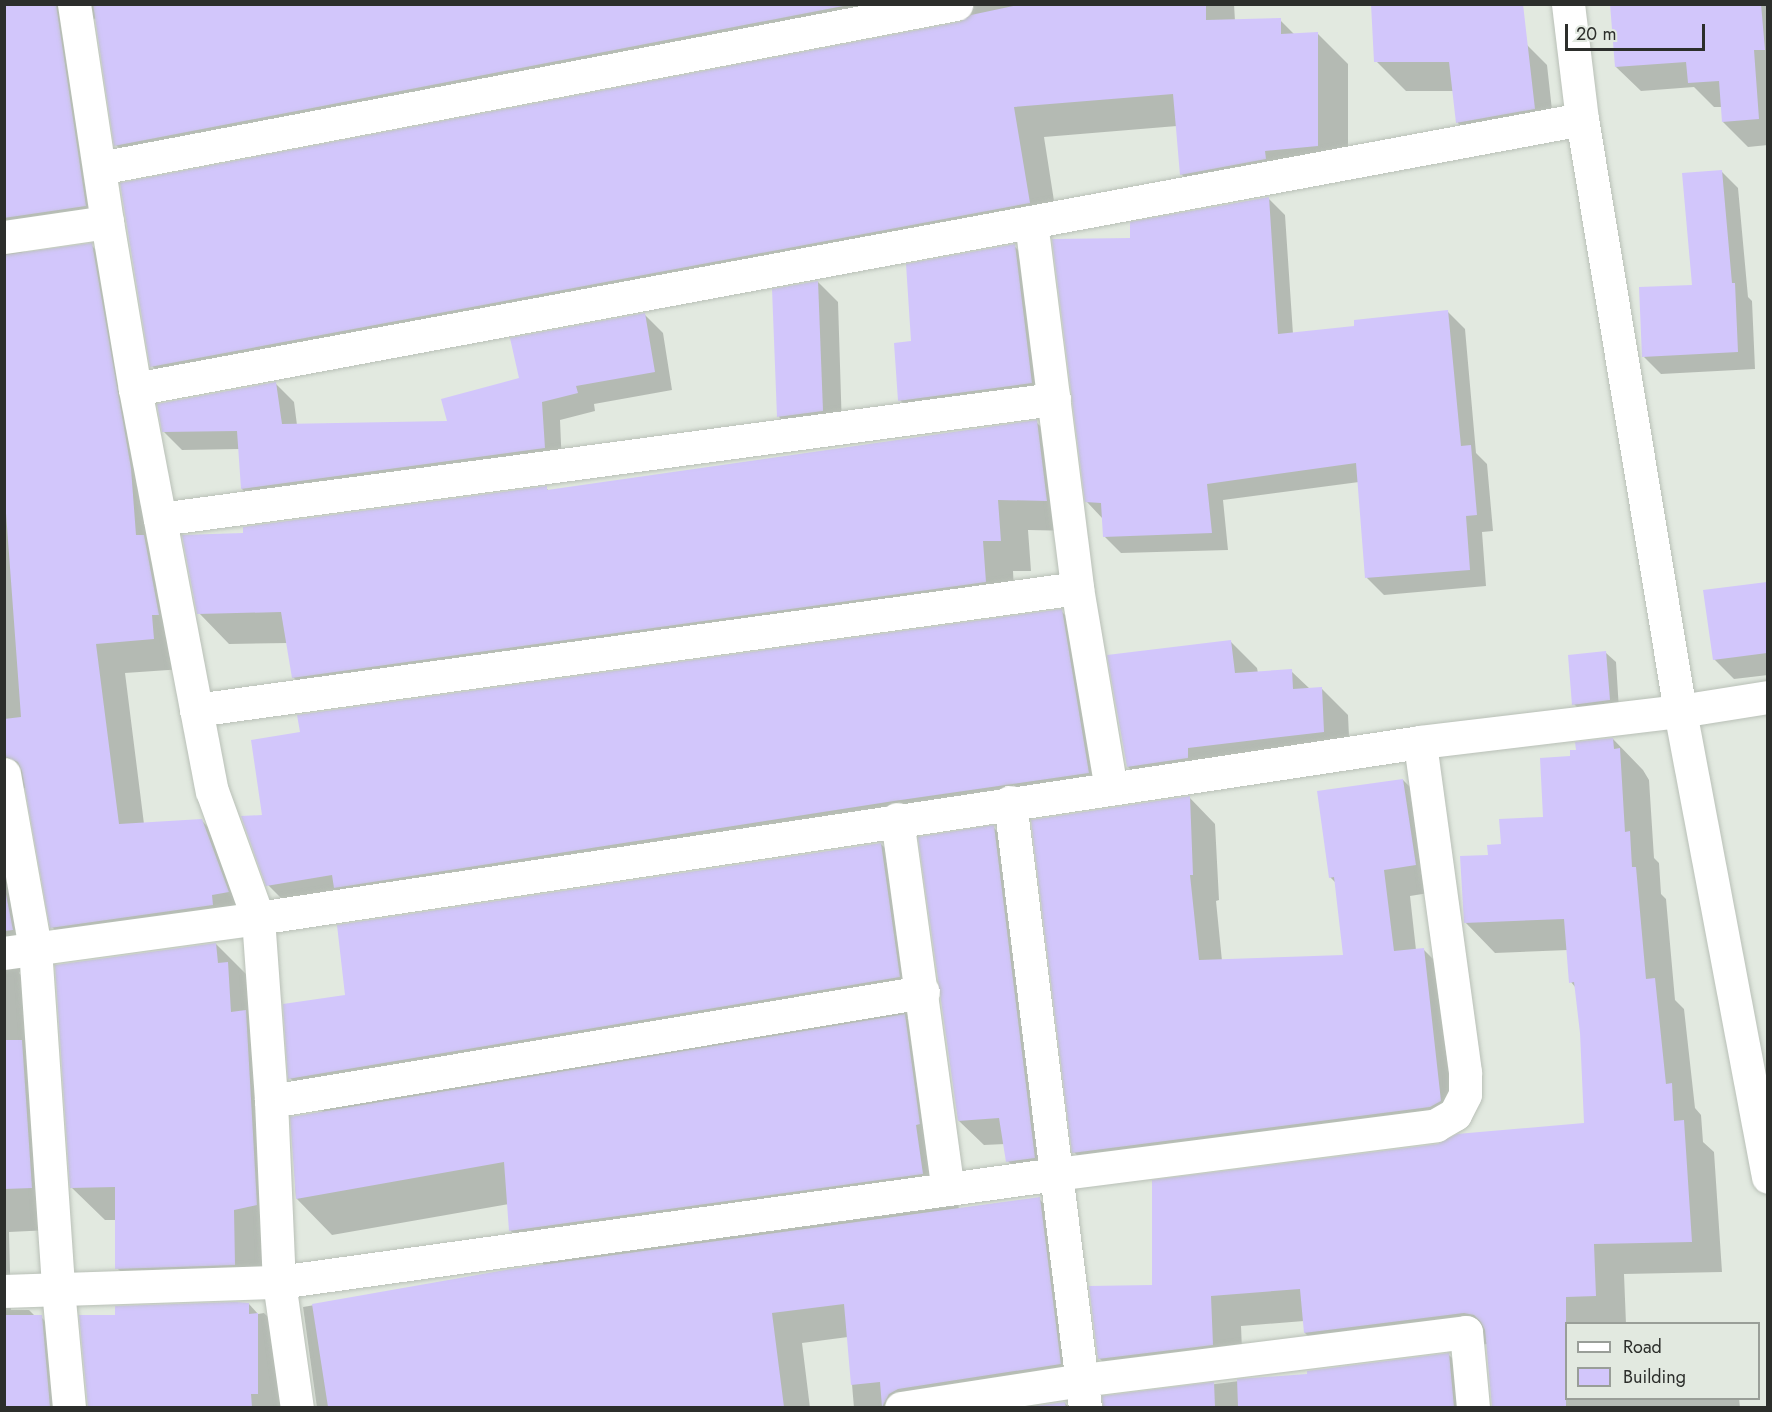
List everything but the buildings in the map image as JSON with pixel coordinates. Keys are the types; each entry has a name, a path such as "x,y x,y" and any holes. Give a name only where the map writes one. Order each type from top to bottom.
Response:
{"street":[{"path":"74,4 135,389 212,790 258,918 271,1101 279,1282 297,1407"},
{"path":"100,168 956,4"},
{"path":"1568,4 1582,119 1680,711 1767,1177"},
{"path":"135,389 1582,119"},
{"path":"4,237 107,222"},
{"path":"1031,222 1077,588 1111,788"},
{"path":"160,519 1054,399"},
{"path":"196,710 1077,588"},
{"path":"20,951 258,918 897,819 1420,742 1680,711 1767,697"},
{"path":"4,1291 279,1282 1056,1174 1436,1125 1455,1114 1465,1094 1465,1072 1420,742"},
{"path":"4,774 20,951 69,1407"},
{"path":"1010,802 1083,1394"},
{"path":"897,819 923,992 948,1189"},
{"path":"271,1101 923,992"},
{"path":"901,1407 1083,1394 1466,1332 1473,1407"}]}
